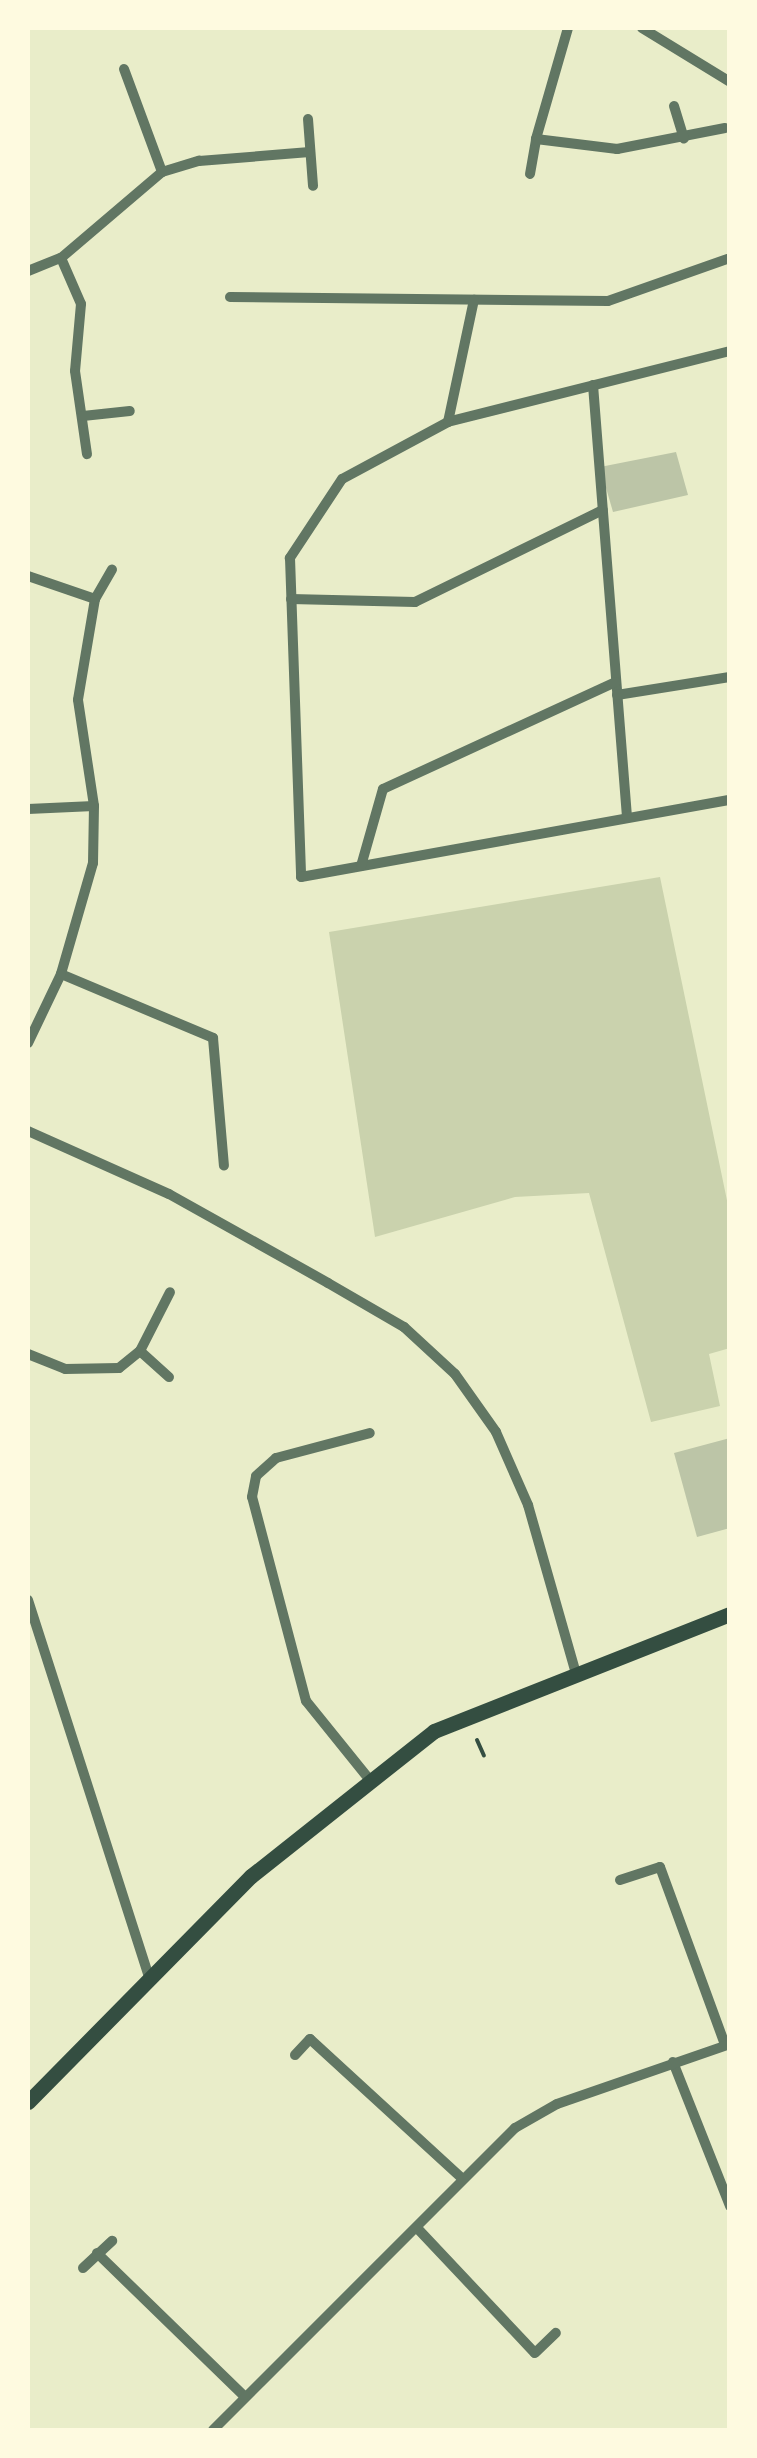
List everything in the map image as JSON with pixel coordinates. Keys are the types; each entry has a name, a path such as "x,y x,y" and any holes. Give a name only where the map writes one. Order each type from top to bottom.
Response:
{"main road":[{"path":"28,2102 251,1876 434,1731 730,1614"}],"street":[{"path":"530,174 536,138 568,28"},
{"path":"642,28 730,82"},
{"path":"124,69 162,172"},
{"path":"674,106 684,139"},
{"path":"308,119 313,186"},
{"path":"536,138 616,149 684,139 724,128"},
{"path":"28,271 61,258 162,172 199,161 310,152"},
{"path":"61,258 82,304 75,371 88,454"},
{"path":"230,297 608,301 730,258"},
{"path":"448,422 474,300"},
{"path":"730,351 448,422 342,479 290,558 301,877 730,800"},
{"path":"593,386 626,818"},
{"path":"83,416 130,411"},
{"path":"291,599 415,602 603,510"},
{"path":"28,1042 61,974 93,863 94,806 78,700 95,599 112,568"},
{"path":"28,576 95,599"},
{"path":"617,696 730,678"},
{"path":"361,866 384,788 616,682"},
{"path":"28,809 94,806"},
{"path":"61,974 213,1038 224,1166"},
{"path":"28,1131 169,1194 328,1283 404,1327 455,1374 496,1432 528,1504 576,1674"},
{"path":"28,1354 65,1370 95,1372 119,1368 140,1352 170,1292"},
{"path":"140,1352 169,1377"},
{"path":"369,1779 306,1701 252,1497 256,1476 276,1458 370,1433"},
{"path":"28,1600 150,1979"},
{"path":"213,2430 515,2128 543,2112 728,2044 660,1867 620,1880"},
{"path":"295,2055 310,2039 463,2179"},
{"path":"673,2062 730,2206"},
{"path":"418,2229 535,2353 556,2333"},
{"path":"83,2268 112,2240"},
{"path":"97,2253 244,2396"}],"path":[{"path":"478,1740 484,1756"}],"green space":[{"path":"660,877 729,1210 730,1348 709,1354 720,1406 651,1422 589,1193 515,1197 375,1237 329,932"}],"building":[{"path":"676,452 688,495 613,512 600,467"},
{"path":"730,1438 730,1528 697,1537 674,1453"}]}
